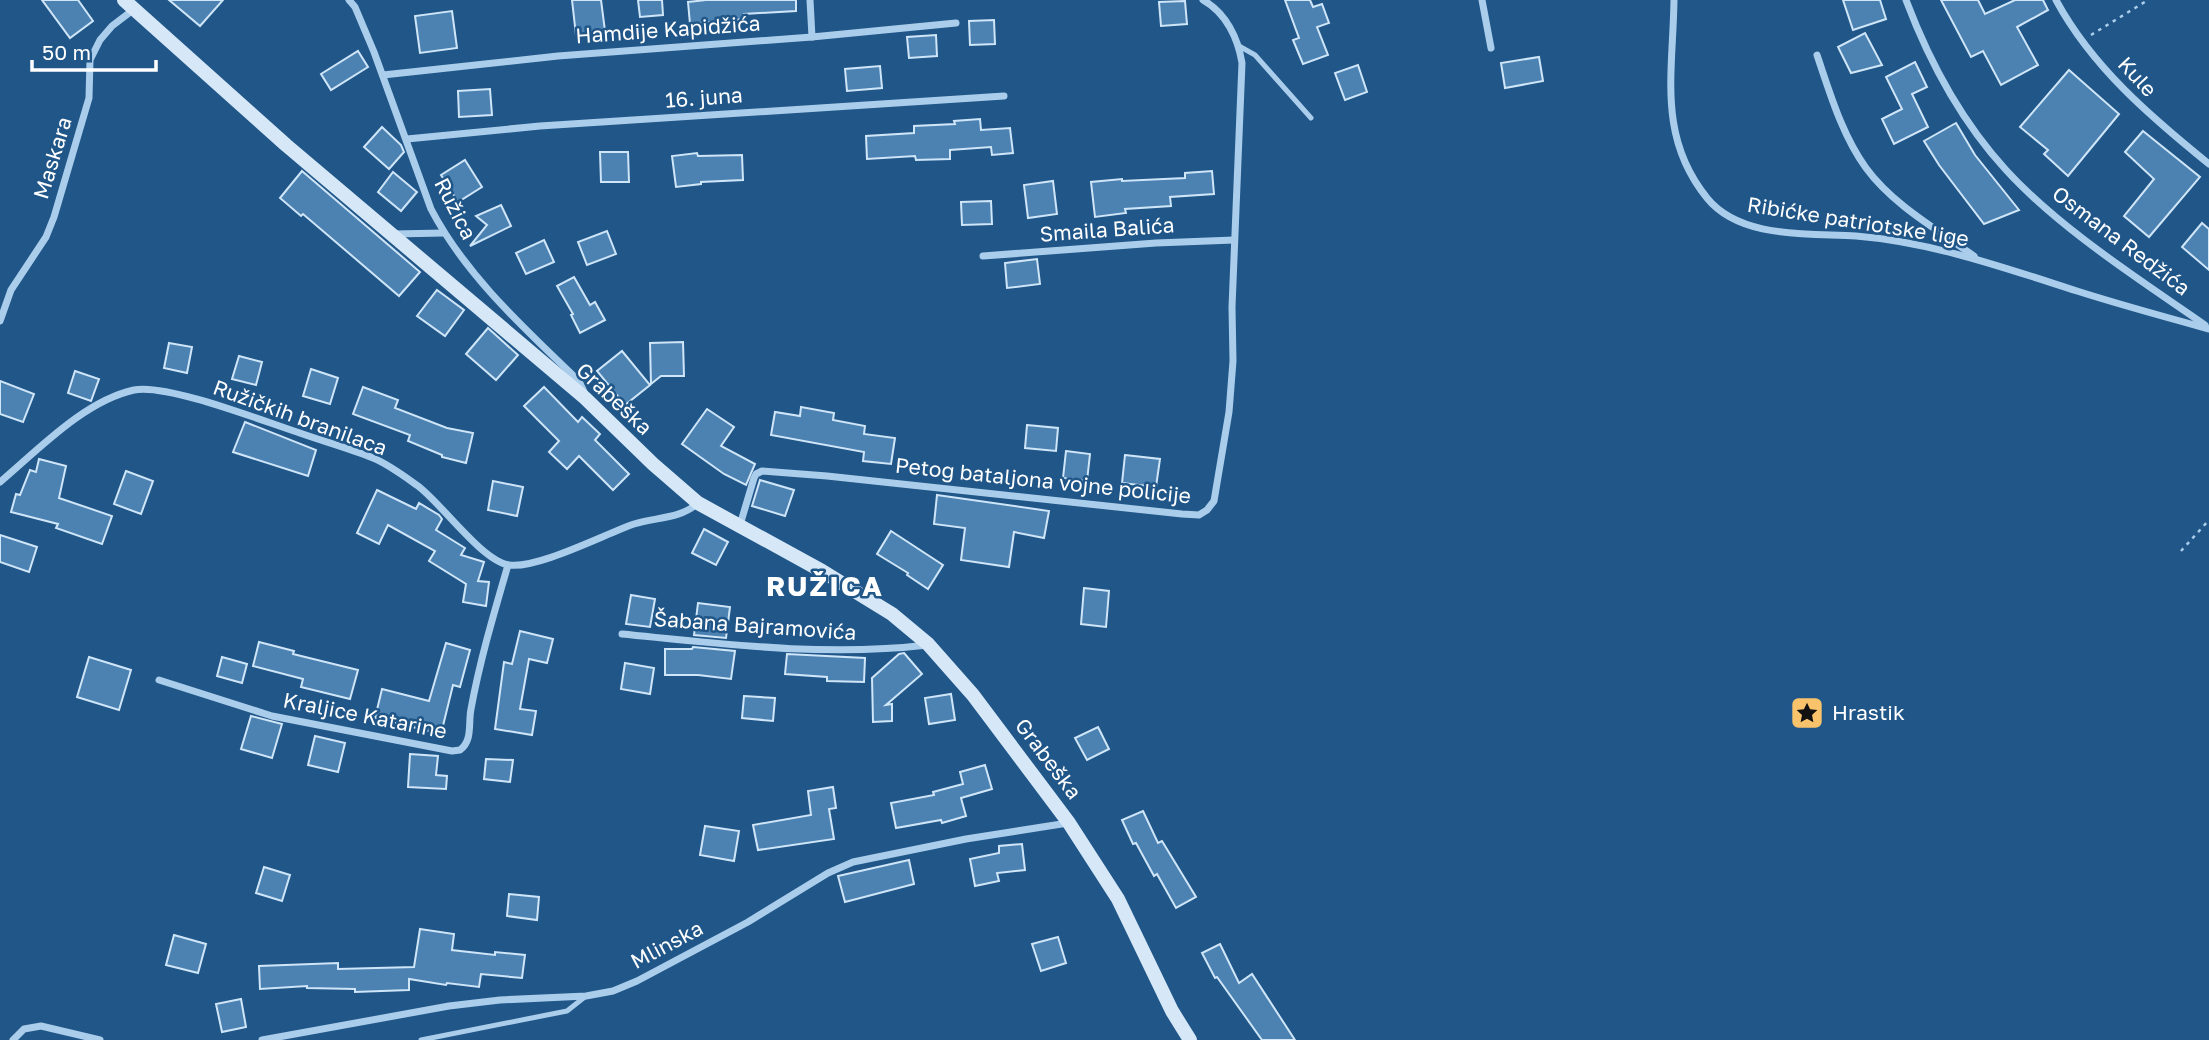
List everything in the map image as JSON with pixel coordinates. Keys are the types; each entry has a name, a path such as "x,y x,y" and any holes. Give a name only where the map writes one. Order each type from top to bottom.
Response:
{"street":[{"name":"Ružica","path":"349,0 355,7 383,75 431,209 443,233 470,269 579,381 585,390 585,398"},
{"path":"810,0 812,37"},
{"path":"1203,0 1214,6 1225,19 1239,46"},
{"path":"1482,0 1491,48"},
{"name":"Ribićke patriotske lige","path":"1674,0 1671,116 1675,138 1686,165 1707,198 1727,217 1758,228 1858,237 1977,258 2135,309 2209,329"},
{"name":"Osmana Redžića","path":"1906,0 1917,28 1948,88 1976,133 2008,172 2090,244 2209,329"},
{"name":"Kule","path":"2056,0 2081,41 2150,116 2209,164"},
{"name":"Grabeška","path":"129,5 286,145 585,398 698,503 822,571 892,614 928,645 973,695 1069,823 1118,899 1172,1011 1190,1040"},
{"name":"Maskara","path":"0,321 11,290 46,237 54,217 89,98 90,60 100,40 129,5"},
{"name":"Hamdije Kapidžića","path":"383,75 558,57 956,23"},
{"name":"Petog bataljona vojne policije","path":"740,526 754,478 762,471 1182,514 1199,515 1207,510 1214,501 1229,412 1233,361 1234,240 1242,63 1239,46"},
{"path":"1817,55 1838,114 1865,167 1878,183 1905,206 1977,258"},
{"name":"16. juna","path":"407,139 540,126 1003,96"},
{"path":"393,234 443,233"},
{"name":"Smaila Balića","path":"983,256 1234,240"},
{"name":"Ružičkih branilaca","path":"0,482 52,436 83,414 122,394 137,389 155,390 183,395 375,458 419,486 442,506 484,551 508,565"},
{"path":"508,565 524,564 561,554 636,523 688,512 698,503"},
{"name":"Kraljice Katarine","path":"159,680 272,716 452,751 460,750 468,739 488,633 508,565"},
{"name":"Šabana Bajramovića","path":"622,634 798,650 876,650 928,645"},
{"name":"Mlinska","path":"262,1040 449,1006 500,1000 586,996 612,990 637,981 748,922 818,878 853,862 966,839 1069,823"},
{"path":"13,1040 24,1029 41,1026 100,1040"}],"lane":[{"path":"1239,46 1255,55 1311,118"},
{"path":"421,1040 567,1011 586,996"},
{"path":"462,1040 465,1031"}],"path":[{"path":"2081,41 2148,0"},
{"path":"2181,551 2209,520"}],"building":[{"path":"42,0 78,0 93,21 70,38"},
{"path":"169,0 223,0 200,26"},
{"path":"572,0 601,0 605,31 576,35"},
{"path":"638,0 662,0 663,15 640,17"},
{"path":"796,0 796,11 744,14 744,19 690,24 688,2"},
{"path":"1285,0 1310,0 1313,7 1322,4 1329,23 1317,27 1328,55 1303,64 1293,40 1299,38"},
{"path":"1843,0 1880,0 1886,19 1853,30"},
{"path":"1941,0 1978,0 1985,14 2015,0 2043,0 2048,10 2017,27 2038,65 2001,85 1983,51 1971,57"},
{"path":"1185,1 1187,24 1161,26 1159,2"},
{"path":"452,11 457,48 420,53 415,16"},
{"path":"994,20 995,44 970,45 969,21"},
{"path":"1865,33 1882,65 1851,73 1838,47"},
{"path":"936,35 937,56 909,58 907,37"},
{"path":"358,51 368,67 331,90 321,74"},
{"path":"1539,57 1543,81 1505,88 1501,63"},
{"path":"1915,62 1927,87 1912,94 1928,127 1894,144 1882,119 1902,109 1886,77"},
{"path":"1358,65 1367,92 1345,100 1335,73"},
{"path":"880,66 882,88 847,91 845,69"},
{"path":"2069,70 2119,114 2068,176 2044,154 2048,150 2020,127"},
{"path":"490,89 492,115 459,117 458,91"},
{"path":"980,119 981,130 1010,128 1013,153 992,155 991,147 950,150 950,159 916,160 915,156 867,159 866,136 914,133 914,126 955,124 954,121"},
{"path":"1956,123 1975,155 2019,210 1984,224 1939,165 1924,141"},
{"path":"382,127 401,145 404,152 389,169 364,147"},
{"path":"2143,131 2200,177 2149,237 2124,216 2154,179 2125,152"},
{"path":"600,152 628,152 629,182 601,182"},
{"path":"697,153 698,156 742,155 743,180 701,182 676,187 672,156"},
{"path":"465,160 482,187 458,202 441,175"},
{"path":"302,171 420,272 399,296 303,214 301,216 280,198"},
{"path":"1212,171 1214,194 1170,197 1171,206 1125,209 1126,213 1095,217 1091,182 1185,178 1185,173"},
{"path":"393,172 417,192 401,211 378,192"},
{"path":"1053,181 1057,214 1028,218 1024,185"},
{"path":"991,201 992,224 962,225 961,202"},
{"path":"501,205 511,226 470,246 487,225 476,216"},
{"path":"2202,223 2209,229 2209,270 2182,247"},
{"path":"607,231 616,254 587,265 578,242"},
{"path":"544,240 554,262 526,274 516,253"},
{"path":"1037,259 1040,284 1007,288 1005,263"},
{"path":"574,277 590,305 595,302 605,320 580,333 557,286"},
{"path":"437,290 464,310 445,336 417,316"},
{"path":"488,328 518,355 496,380 466,354"},
{"path":"683,342 684,376 661,376 651,384 650,343"},
{"path":"169,343 192,347 187,373 164,368"},
{"path":"622,351 650,385 625,405 597,371"},
{"path":"239,356 262,362 256,385 232,379"},
{"path":"311,369 338,378 330,404 303,396"},
{"path":"75,371 99,379 91,401 68,393"},
{"path":"0,381 34,394 23,422 0,414"},
{"path":"363,387 398,400 395,408 447,428 473,433 466,463 442,457 408,441 410,435 353,414"},
{"path":"544,387 578,422 582,417 600,434 595,440 629,474 613,490 579,456 567,469 549,452 559,441 524,406"},
{"path":"801,407 834,413 833,420 865,426 864,434 895,438 891,464 863,461 864,452 771,435 775,412 800,416"},
{"path":"707,409 734,427 721,446 755,464 746,485 724,474 682,444"},
{"path":"245,422 316,450 308,476 233,452"},
{"path":"1027,425 1058,428 1056,451 1025,448"},
{"path":"1066,451 1090,454 1087,481 1063,478"},
{"path":"1125,455 1160,459 1156,487 1122,483"},
{"path":"39,459 66,466 59,498 112,516 102,544 56,528 58,524 11,512 16,494 20,495 30,470 36,472"},
{"path":"126,471 153,481 141,514 114,504"},
{"path":"760,480 794,490 785,516 752,506"},
{"path":"493,481 523,487 517,516 488,510"},
{"path":"377,490 416,509 419,503 439,515 442,519 436,530 465,548 461,555 484,562 478,581 489,582 486,606 463,602 466,584 429,561 435,551 388,525 379,544 357,533"},
{"path":"937,495 1049,511 1044,538 1014,532 1009,567 961,560 965,528 934,524"},
{"path":"704,529 728,542 716,565 692,553"},
{"path":"891,531 943,565 928,589 877,554"},
{"path":"0,535 37,547 29,572 0,562"},
{"path":"1084,588 1109,591 1106,627 1081,624"},
{"path":"631,595 655,599 650,627 626,624"},
{"path":"698,603 730,607 726,638 694,635"},
{"path":"520,631 553,639 547,663 529,659 520,709 536,711 532,735 495,729 504,662 512,664"},
{"path":"259,642 294,651 293,654 358,670 350,699 301,687 303,679 253,666"},
{"path":"446,643 470,650 460,687 453,685 441,734 375,718 382,689 429,701"},
{"path":"693,647 735,651 731,679 665,675 665,649"},
{"path":"904,653 922,674 886,705 892,704 892,721 873,722 872,678 899,654"},
{"path":"787,654 865,658 864,682 827,681 827,677 785,674"},
{"path":"89,657 131,670 119,710 77,697"},
{"path":"222,657 247,664 242,683 217,676"},
{"path":"625,663 654,668 650,694 621,689"},
{"path":"951,694 955,720 929,724 925,698"},
{"path":"744,696 775,698 773,721 742,718"},
{"path":"251,716 282,724 272,758 241,749"},
{"path":"1098,727 1109,749 1087,760 1075,738"},
{"path":"315,736 345,743 338,772 308,765"},
{"path":"410,754 438,756 436,775 447,776 446,789 408,787"},
{"path":"486,759 513,760 510,782 484,779"},
{"path":"985,765 992,789 961,798 966,816 942,823 941,820 896,828 891,803 934,795 933,792 963,784 960,772"},
{"path":"833,787 836,808 829,809 834,839 758,850 753,825 811,815 808,791"},
{"path":"1143,811 1158,843 1162,841 1196,897 1176,908 1157,874 1154,876 1136,843 1133,844 1122,820"},
{"path":"705,826 739,831 734,861 700,855"},
{"path":"1022,844 1025,870 997,873 999,881 975,886 970,859 999,853 999,846"},
{"path":"909,860 914,884 845,902 838,876"},
{"path":"264,867 290,875 282,901 256,893"},
{"path":"509,894 539,897 537,920 507,916"},
{"path":"420,929 454,934 452,950 525,955 522,978 481,974 479,987 409,979 409,990 355,992 355,989 307,986 260,989 259,966 338,963 338,969 414,967"},
{"path":"174,935 206,944 198,973 166,965"},
{"path":"1058,937 1066,963 1041,971 1032,944"},
{"path":"1220,944 1239,983 1252,974 1295,1040 1262,1040 1217,977 1215,978 1202,953"},
{"path":"241,999 246,1027 222,1032 216,1004"}],"place":[{"name":"Hrastik","path":"1807,713"}],"district":[{"name":"RUŽICA","path":"825,586"}]}
